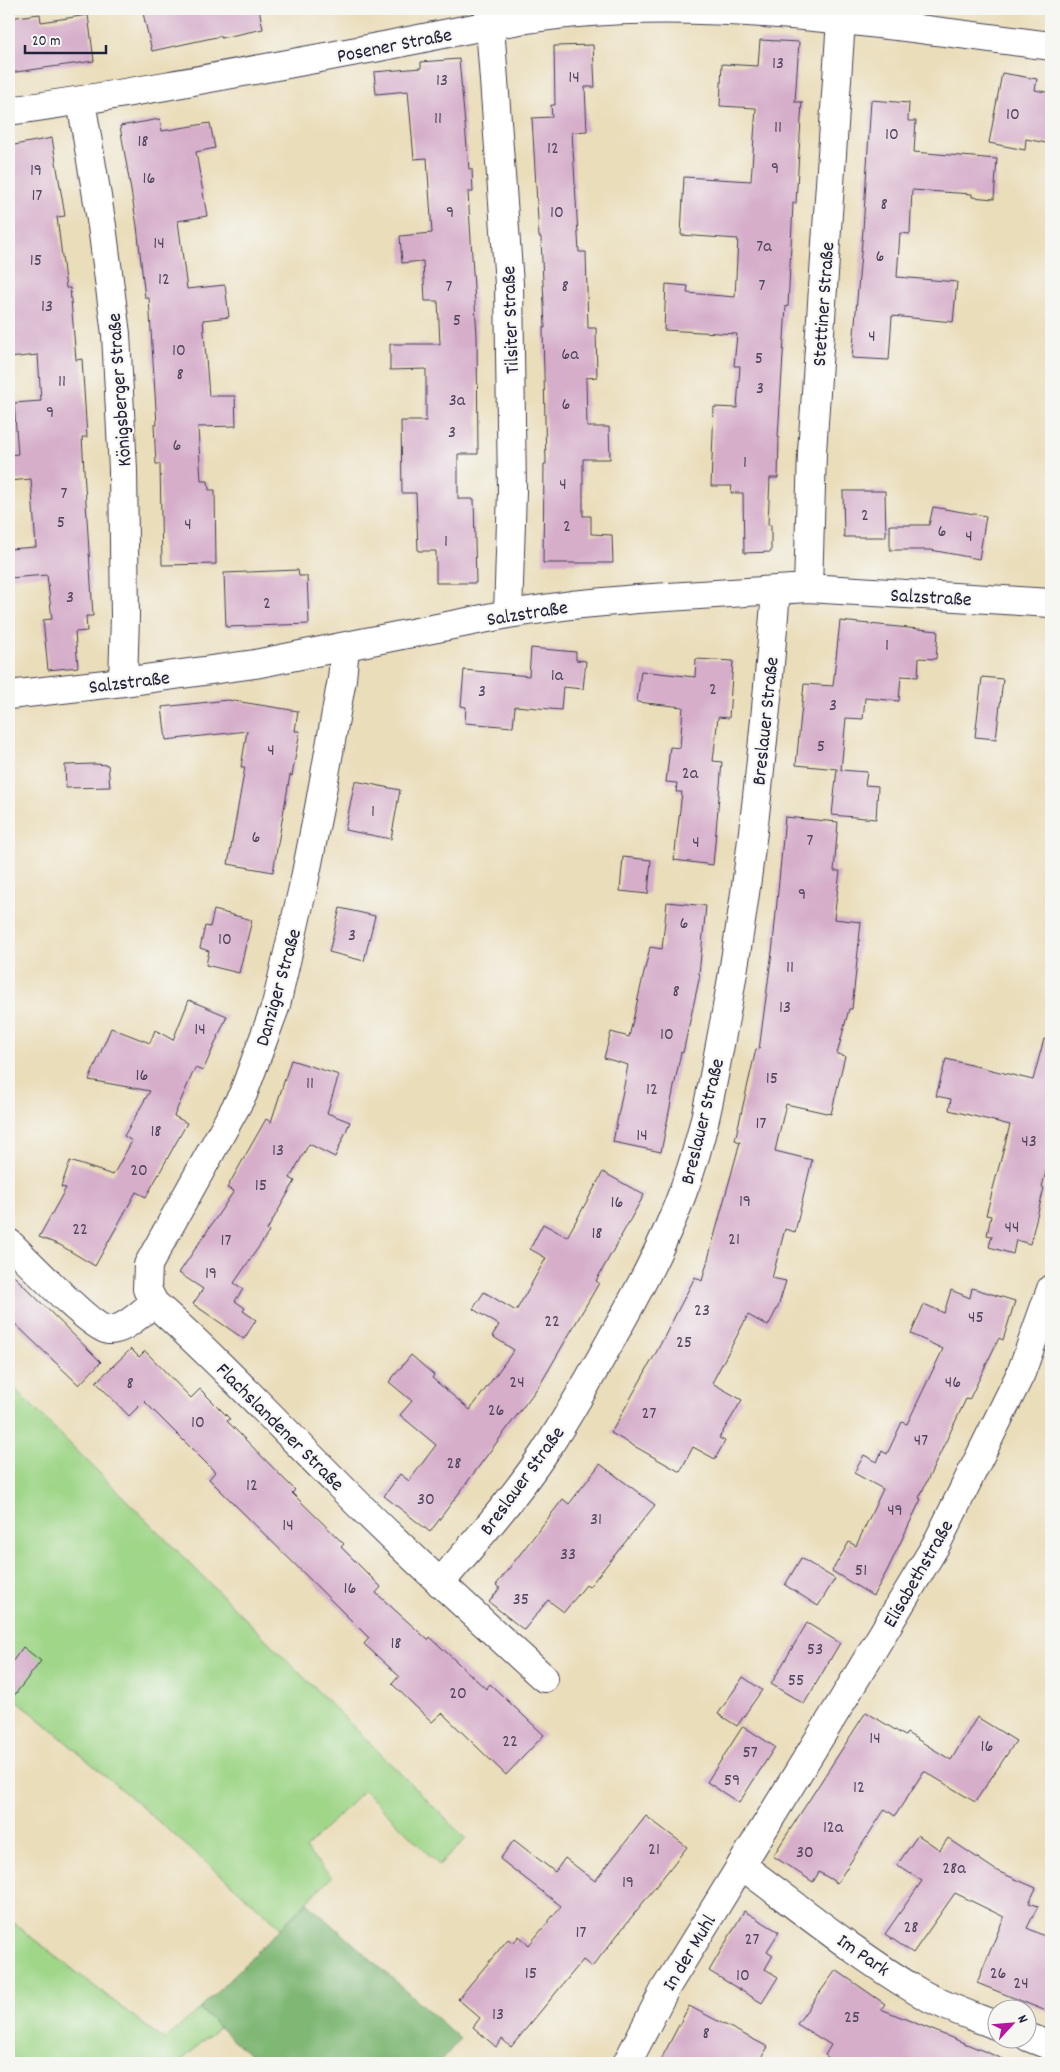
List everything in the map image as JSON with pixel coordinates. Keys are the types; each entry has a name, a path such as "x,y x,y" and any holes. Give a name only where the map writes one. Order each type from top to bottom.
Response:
{"street":[{"name":"Posener Straße","path":"9,111 81,101 490,26 576,13 651,10 719,11 930,29 1051,46"},
{"name":"Stettiner Straße","path":"808,588 813,443 841,20"},
{"name":"Tilsiter Straße","path":"490,26 509,284 512,491 508,614"},
{"name":"Königsberger Straße","path":"81,101 102,226 116,334 123,470 125,616 123,682"},
{"name":"Salzstraße","path":"9,695 255,664 508,614 599,602 808,588 1051,603"},
{"name":"Breslauer Straße","path":"440,1583 501,1512 548,1446 596,1367 639,1290 667,1233 686,1185 702,1130 733,973 748,871 769,683 776,590"},
{"name":"Danziger Straße","path":"154,1303 147,1290 148,1265 243,1094 276,1005 319,808 342,679 345,647"},
{"path":"9,1243 89,1320 107,1330 122,1328 154,1303"},
{"name":"Elisabethstraße","path":"748,1854 937,1543 1022,1373 1051,1289"},
{"name":"Flachslandener Straße","path":"154,1303 231,1376 440,1583 544,1678"},
{"name":"Im Park","path":"748,1854 811,1917 918,1992 944,2005 988,2022"},
{"name":"In der Muhl","path":"627,2063 665,1989 748,1854"},
{"path":"1038,2041 1051,2046"}],"green space":[{"path":"9,1383 466,1839 439,1865 364,1790 305,1849 332,1877 281,1927 9,1693"},
{"path":"307,1902 460,2039 439,2063 258,2063 200,2009"},
{"path":"9,1920 164,2040 200,2009 219,2027 179,2063 9,2063"}],"building":[{"path":"142,9 259,9 263,29 152,51"},
{"path":"40,14 41,22 88,15 94,61 9,73 9,18"},
{"path":"760,40 799,42 795,102 802,102 796,203 793,203 788,307 786,306 778,437 778,478 770,478 768,525 771,525 771,552 744,553 743,493 731,493 732,486 711,486 714,407 737,408 740,366 734,366 737,334 664,330 666,284 688,286 687,293 735,297 738,239 681,235 684,177 751,181 756,108 720,106 722,64 758,66"},
{"path":"593,45 595,87 585,87 587,131 572,132 579,252 586,252 588,328 596,328 597,377 586,378 587,427 609,427 610,459 583,459 583,516 591,516 591,534 612,535 613,563 543,563 544,464 546,464 543,328 545,328 541,237 539,237 532,118 552,117 551,105 555,105 554,46"},
{"path":"459,59 469,169 472,169 473,192 468,192 477,336 478,454 458,454 458,499 474,499 476,583 436,583 436,551 418,551 416,493 402,493 401,421 426,421 426,369 390,370 390,344 440,344 438,301 425,301 423,261 402,263 400,236 432,233 427,158 414,159 408,91 376,94 374,72 421,68 421,62"},
{"path":"1002,73 1037,79 1035,90 1051,93 1051,144 1026,139 1025,150 989,143"},
{"path":"871,100 909,103 908,121 916,121 914,152 997,159 994,199 972,197 972,194 912,190 910,234 900,233 897,277 957,282 953,322 892,316 889,360 852,358 863,230"},
{"path":"160,119 162,131 210,123 215,148 196,152 207,216 178,221 187,289 225,285 229,317 203,320 209,396 235,396 236,426 198,427 201,481 208,481 209,490 215,490 216,564 162,565 160,464 156,464 154,425 157,425 149,298 145,298 137,226 120,126"},
{"path":"52,138 65,216 57,217 66,288 70,288 76,360 82,359 87,437 82,437 93,616 86,616 87,631 75,632 78,667 48,670 43,620 52,619 47,575 9,578 9,549 36,547 31,479 9,481 9,455 18,454 14,403 41,401 38,355 9,358 9,146"},
{"path":"843,491 885,491 886,537 844,537"},
{"path":"933,507 986,516 979,559 931,550 890,550 890,525 929,525"},
{"path":"298,570 299,576 307,576 309,624 226,627 224,573"},
{"path":"840,621 938,631 936,659 919,658 918,677 901,676 899,701 865,698 863,719 846,718 841,770 867,772 865,785 878,786 876,819 832,815 837,769 796,765 804,684 833,686"},
{"path":"531,648 576,652 576,660 586,661 583,689 563,687 561,710 515,706 513,727 465,723 466,707 461,706 464,670 529,676"},
{"path":"696,659 733,661 729,718 718,717 713,761 722,762 713,865 674,860 682,792 676,792 677,783 666,782 670,747 680,748 683,707 637,702 641,671 695,677"},
{"path":"982,677 1003,679 996,739 975,737"},
{"path":"228,700 298,711 295,731 300,731 292,776 290,775 273,872 228,864 245,767 241,767 247,731 166,740 162,707"},
{"path":"65,765 108,765 110,787 66,788"},
{"path":"355,781 400,790 391,839 345,830"},
{"path":"785,817 838,822 834,871 840,871 834,919 861,922 852,1009 849,1009 837,1054 845,1056 831,1114 786,1104 775,1151 812,1160 795,1232 785,1229 772,1278 786,1281 778,1307 768,1326 748,1315 712,1383 742,1400 719,1438 725,1441 715,1459 693,1447 680,1472 611,1433 657,1351 695,1277 702,1281 740,1142 735,1140 756,1049 759,1050 773,944"},
{"path":"623,857 651,860 648,894 620,891"},
{"path":"667,902 706,906 700,975 683,1053 681,1052 661,1152 613,1142 628,1065 604,1058 611,1032 629,1037 650,947 662,949"},
{"path":"340,908 375,916 364,961 329,952"},
{"path":"214,910 252,920 239,973 206,965 209,951 200,948 205,926 210,927"},
{"path":"189,1000 227,1016 203,1071 195,1068 174,1116 187,1123 146,1197 136,1192 95,1266 60,1245 39,1237 66,1188 61,1187 70,1161 113,1175 132,1141 124,1136 150,1091 89,1080 111,1028 150,1043 155,1030 173,1040"},
{"path":"1044,1039 1051,1040 1051,1152 1030,1244 1016,1240 1013,1254 989,1247 992,1236 987,1235 991,1216 986,1215 1010,1125 949,1110 951,1099 936,1096 946,1059 1033,1080"},
{"path":"291,1060 339,1075 327,1113 350,1122 335,1157 309,1144 290,1178 295,1181 267,1230 269,1232 234,1283 243,1289 235,1301 245,1308 243,1311 256,1320 244,1339 193,1304 203,1289 179,1273 234,1191 227,1188 266,1119 271,1122"},
{"path":"603,1172 644,1195 596,1281 599,1283 541,1383 430,1532 384,1496 400,1474 409,1481 436,1445 400,1415 412,1401 389,1382 411,1355 434,1375 432,1378 470,1410 514,1350 492,1336 499,1325 473,1309 484,1292 516,1311 546,1258 530,1249 543,1224 567,1237"},
{"path":"9,1271 101,1362 79,1385 9,1318"},
{"path":"972,1288 1015,1301 1003,1340 999,1338 969,1400 966,1399 919,1498 921,1499 873,1596 832,1571 849,1542 856,1546 883,1489 854,1473 864,1455 877,1462 882,1451 887,1454 902,1422 907,1424 943,1349 911,1334 924,1304 944,1313 951,1290 970,1298"},
{"path":"131,1349 139,1357 145,1351 191,1398 200,1389 230,1419 227,1421 295,1490 292,1493 344,1544 341,1547 381,1587 376,1593 428,1640 430,1637 486,1689 490,1684 544,1735 506,1775 442,1713 432,1722 392,1684 399,1676 364,1644 369,1638 209,1479 215,1472 144,1401 129,1416 96,1382"},
{"path":"600,1464 655,1505 589,1587 586,1585 564,1612 548,1600 524,1630 489,1602 500,1588 496,1585 563,1499 569,1504"},
{"path":"801,1558 835,1579 818,1606 785,1585"},
{"path":"807,1623 840,1643 804,1704 771,1684"},
{"path":"23,1647 41,1661 9,1702 9,1666"},
{"path":"743,1677 762,1690 737,1726 718,1714"},
{"path":"866,1712 905,1736 907,1733 951,1760 977,1717 1016,1741 975,1802 924,1771 895,1816 885,1809 837,1883 819,1872 813,1882 773,1856"},
{"path":"743,1726 775,1747 739,1803 707,1782"},
{"path":"646,1816 687,1847 592,1967 583,1960 511,2047 502,2039 496,2047 473,2027 480,2018 458,1999 508,1939 513,1943 519,1936 529,1945 561,1906 500,1859 514,1840 555,1872 565,1858 595,1881"},
{"path":"918,1835 940,1850 948,1838 997,1871 1036,1888 1029,1903 1038,1906 1027,1928 1051,1939 1051,2013 1038,2008 1038,2000 1019,2000 977,1983 1004,1917 955,1893 913,1953 885,1934 922,1881 897,1865"},
{"path":"744,1911 779,1932 767,1951 773,1955 765,1969 778,1977 762,2003 709,1971"},
{"path":"836,1970 885,2004 881,2009 1013,2063 836,2063 825,2055 831,2045 797,2024"},
{"path":"689,2006 768,2047 758,2063 659,2063"}]}
